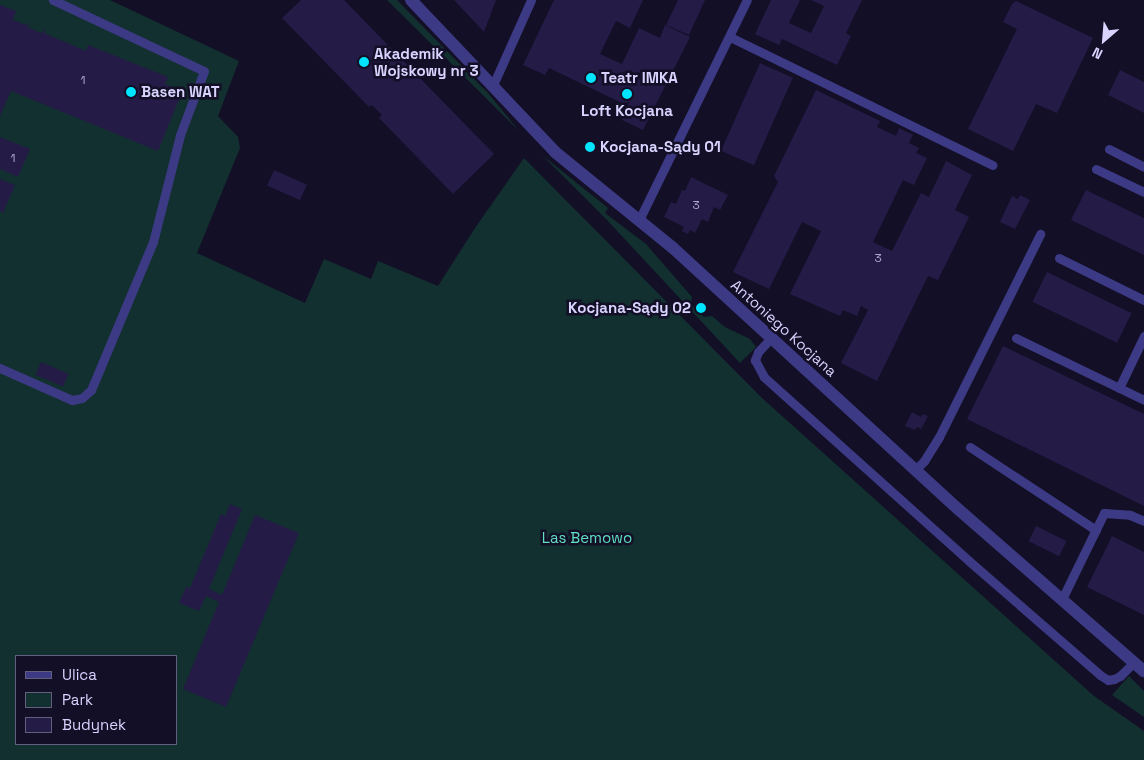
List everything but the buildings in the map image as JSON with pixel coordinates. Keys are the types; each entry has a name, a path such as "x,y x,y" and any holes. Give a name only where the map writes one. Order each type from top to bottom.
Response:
{"street":[{"name":"Antoniego Kocjana","path":"411,0 493,85 532,130 555,152 639,220 915,470 1144,671"}],"lane":[{"path":"0,368 72,400 82,398 91,390 152,242 180,134 204,70 53,0"},
{"path":"493,85 531,0"},
{"path":"639,220 747,0"},
{"path":"730,37 992,164"},
{"path":"1109,149 1144,168"},
{"path":"1096,170 1144,192"},
{"path":"915,470 924,461 939,437 1040,234"},
{"path":"1059,258 1144,300"},
{"path":"1119,388 1144,336"},
{"path":"771,338 758,352 755,360 764,377 969,561 1108,680 1114,680 1120,676 1134,662"},
{"path":"1016,338 1144,400"},
{"path":"970,447 1096,530"},
{"path":"1062,599 1104,513 1130,515 1144,521"}],"green space":[{"name":"Las Bemowo","path":"0,0 110,0 239,61 218,116 238,137 240,148 197,253 305,303 324,259 371,279 378,261 438,286 475,228 524,158 761,397 1094,696 1144,731 1144,760 0,760"},
{"path":"387,0 397,0 488,93 520,132"},
{"path":"542,155 608,208 605,213 646,244 692,297 691,305 704,317 712,316 725,327 750,339 756,347 740,363 607,220"},
{"path":"1129,676 1144,691 1144,717 1112,695"}],"place":[{"name":"Akademik Wojskowy nr 3","path":"364,62"},
{"name":"Teatr IMKA","path":"591,78"},
{"name":"Basen WAT","path":"131,92"},
{"name":"Loft Kocjana","path":"627,94"},
{"name":"Kocjana-Sądy 01","path":"590,147"},
{"name":"Kocjana-Sądy 02","path":"701,308"}]}
